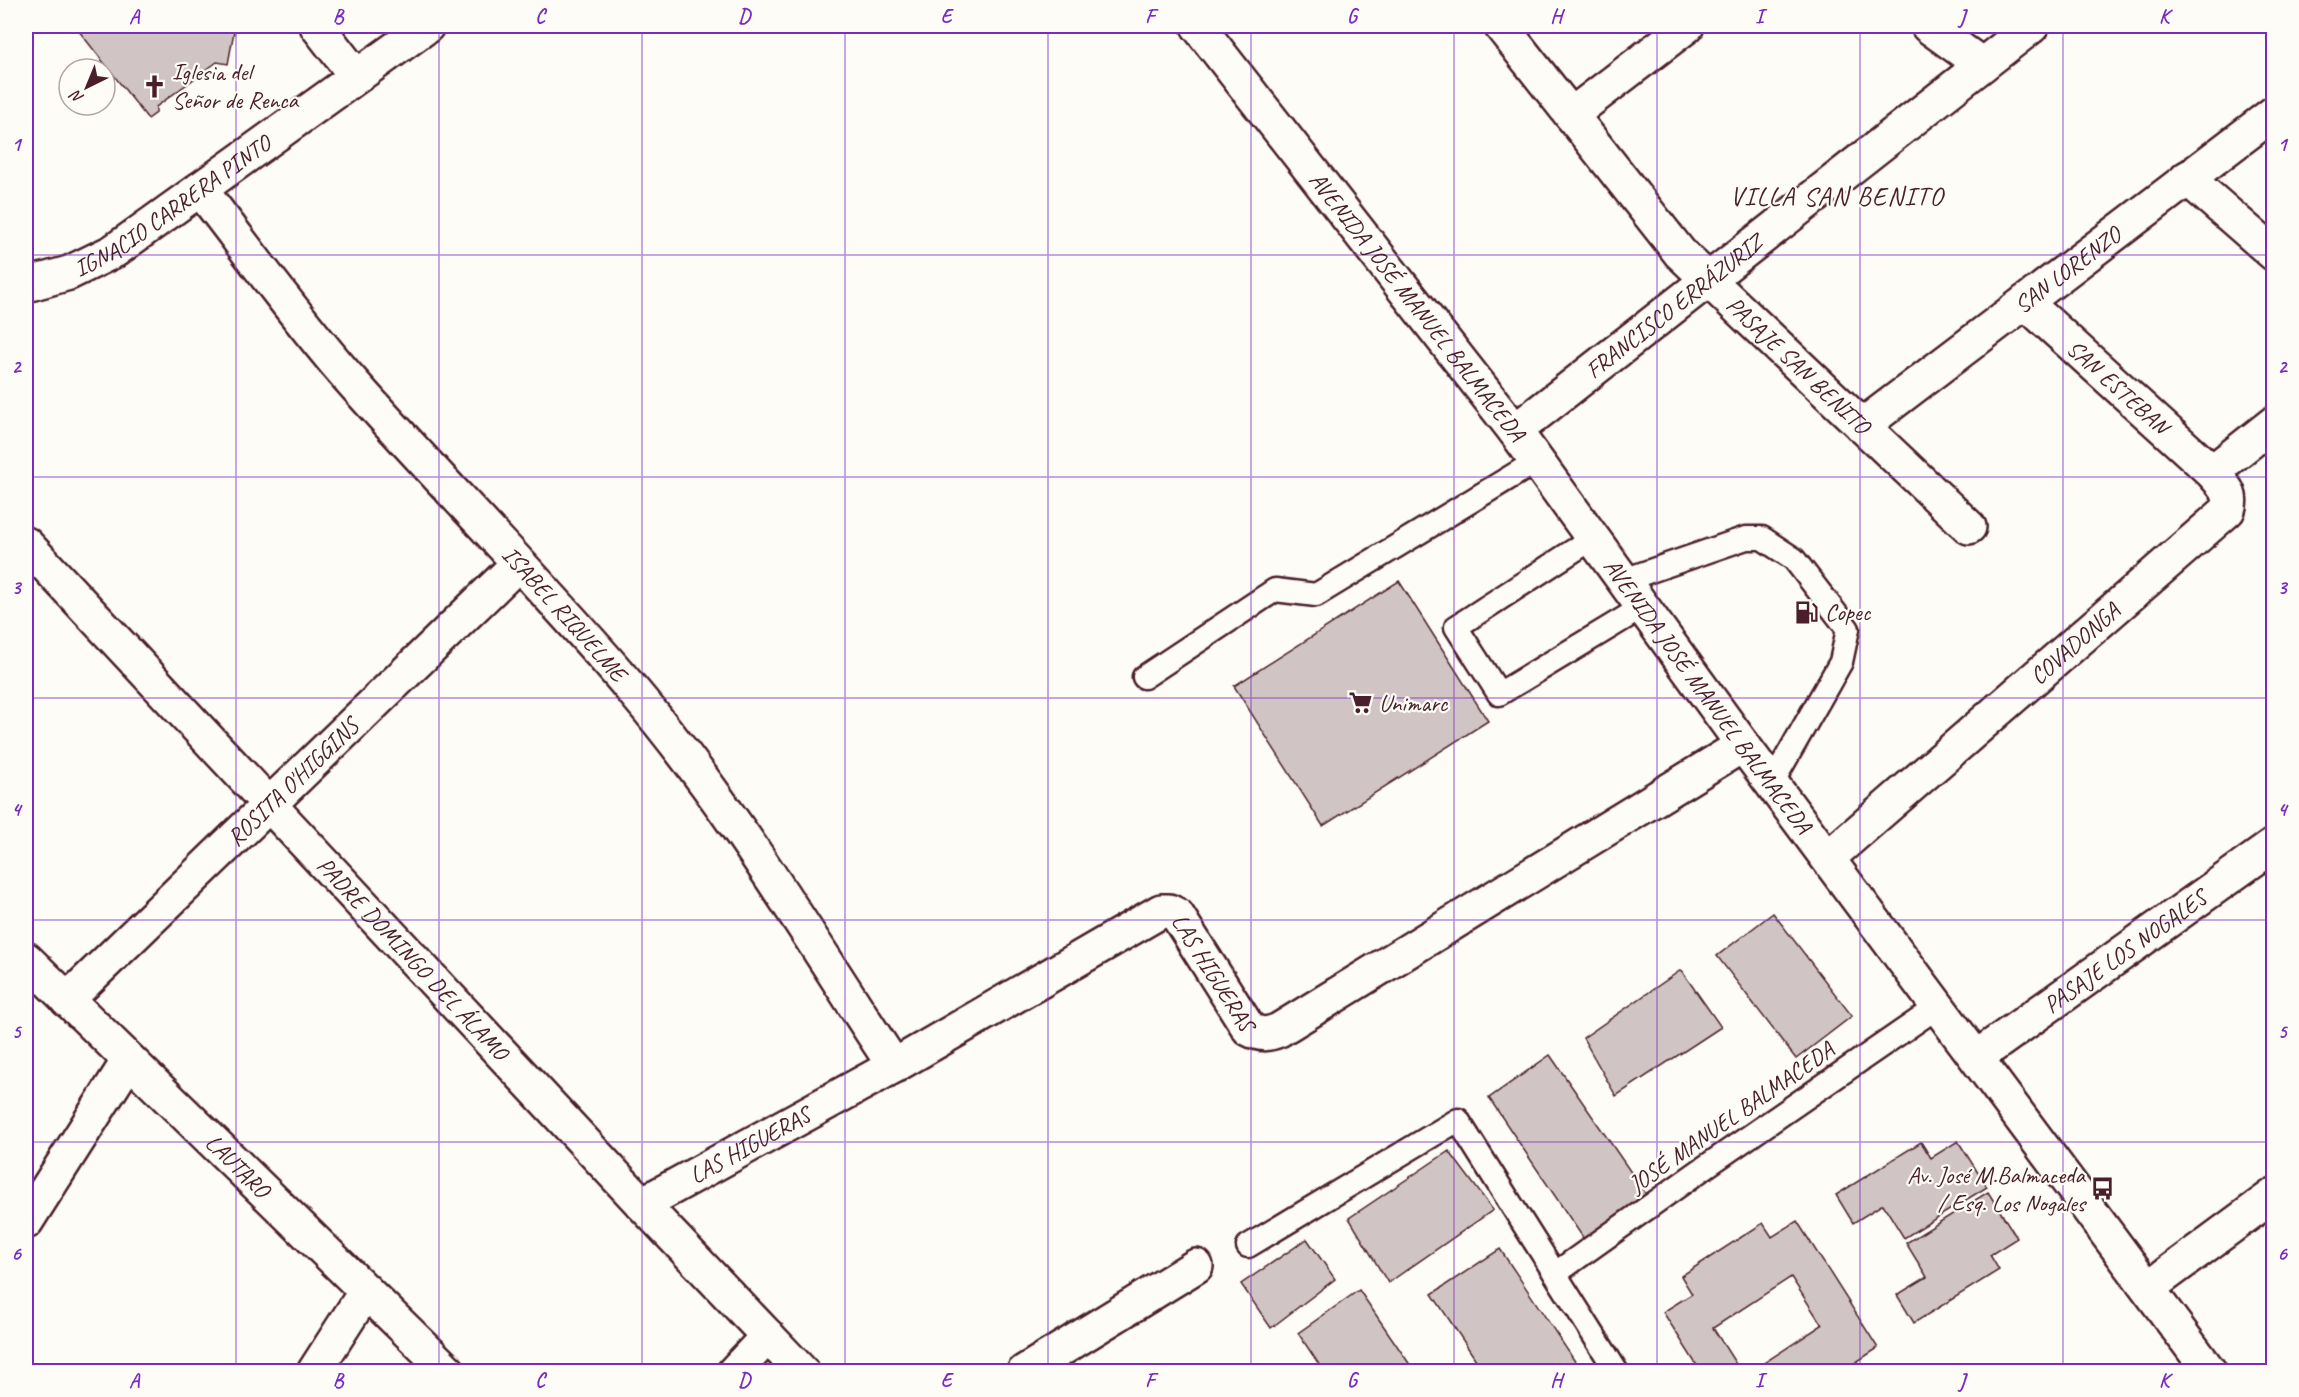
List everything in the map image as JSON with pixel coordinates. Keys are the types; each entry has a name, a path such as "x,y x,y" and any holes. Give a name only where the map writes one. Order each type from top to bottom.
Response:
{"street":[{"path":"317,26 356,76"},
{"name":"IGNACIO CARRERA PINTO","path":"26,285 69,273 114,251 427,26"},
{"name":"AVENIDA JOSÉ MANUEL BALMACEDA","path":"1198,26 1515,431 1743,745 2210,1371"},
{"name":"PASAJE SAN BENITO","path":"1501,26 1680,253 1969,527"},
{"path":"1571,115 1687,26"},
{"path":"1928,26 1982,64"},
{"name":"FRANCISCO ERRÁZURIZ","path":"1515,431 2032,26"},
{"name":"SAN LORENZO","path":"1862,426 2274,113"},
{"path":"2187,178 2274,254"},
{"name":"ISABEL RIQUELME","path":"200,189 337,364 633,691 690,761 736,826 894,1066"},
{"name":"SAN ESTEBAN","path":"2025,302 2212,472"},
{"path":"2212,472 2274,423"},
{"name":"COVADONGA","path":"1828,858 2221,518 2228,510 2230,495 2212,472"},
{"name":"PADRE DOMINGO DEL ÁLAMO","path":"26,544 642,1204 802,1371"},
{"name":"ROSITA O'HIGGINS","path":"67,1000 518,564"},
{"name":"LAS HIGUERAS","path":"642,1204 894,1066 1161,911 1168,911 1176,915 1248,1029 1258,1034 1269,1035 1743,745"},
{"name":"PASAJE LOS NOGALES","path":"1977,1057 2274,845"},
{"name":"LAUTARO","path":"26,959 449,1371"},
{"path":"26,1222 129,1060"},
{"path":"2148,1288 2274,1195"},
{"path":"1023,1371 1196,1266"},
{"path":"314,1371 366,1291"},
{"path":"734,1371 768,1336"}],"lane":[{"path":"1144,677 1275,590 1316,595 1537,461"},
{"path":"1593,538 1456,627 1499,694 1643,607"},
{"path":"1624,580 1746,538 1762,538 1794,559 1848,629 1841,662 1772,783"},
{"name":"JOSÉ MANUEL BALMACEDA","path":"1556,1273 1939,1006"},
{"path":"1248,1246 1458,1120 1617,1371"}],"building":[{"name":"Iglesia del Señor de Renca","path":"75,26 235,26 228,64 217,62 156,107 156,113 148,119 117,80 117,57 99,57"},
{"name":"Unimarc","path":"1399,581 1488,721 1323,826 1234,686"},
{"path":"1773,913 1852,1016 1796,1059 1717,956"},
{"path":"1681,970 1721,1027 1616,1096 1583,1038"},
{"path":"1550,1055 1648,1197 1584,1239 1489,1098"},
{"path":"1958,1141 1987,1187 1904,1238 1883,1204 1853,1223 1836,1195 1921,1142 1931,1158"},
{"path":"1449,1151 1493,1210 1388,1283 1349,1218"},
{"path":"1988,1192 2017,1238 1990,1255 1999,1270 1914,1323 1897,1295 1927,1277 1906,1243"},
{"path":"1797,1221 1878,1348 1850,1366 1853,1372 1750,1372 1822,1325 1791,1277 1713,1328 1741,1372 1701,1372 1663,1312 1692,1294 1681,1276 1763,1223 1772,1237"},
{"path":"1307,1239 1335,1279 1271,1328 1241,1284"},
{"path":"1500,1249 1582,1372 1484,1372 1432,1294"},
{"path":"1359,1290 1415,1372 1324,1372 1298,1333"}],"place":[{"name":"Iglesia del Señor de Renca","path":"154,86"},
{"name":"Copec","path":"1807,612"},
{"name":"Unimarc","path":"1361,703"},
{"name":"Av. José M.Balmaceda / Esq. Los Nogales","path":"2103,1189"}],"district":[{"name":"VILLA SAN BENITO","path":"1837,196"}]}
